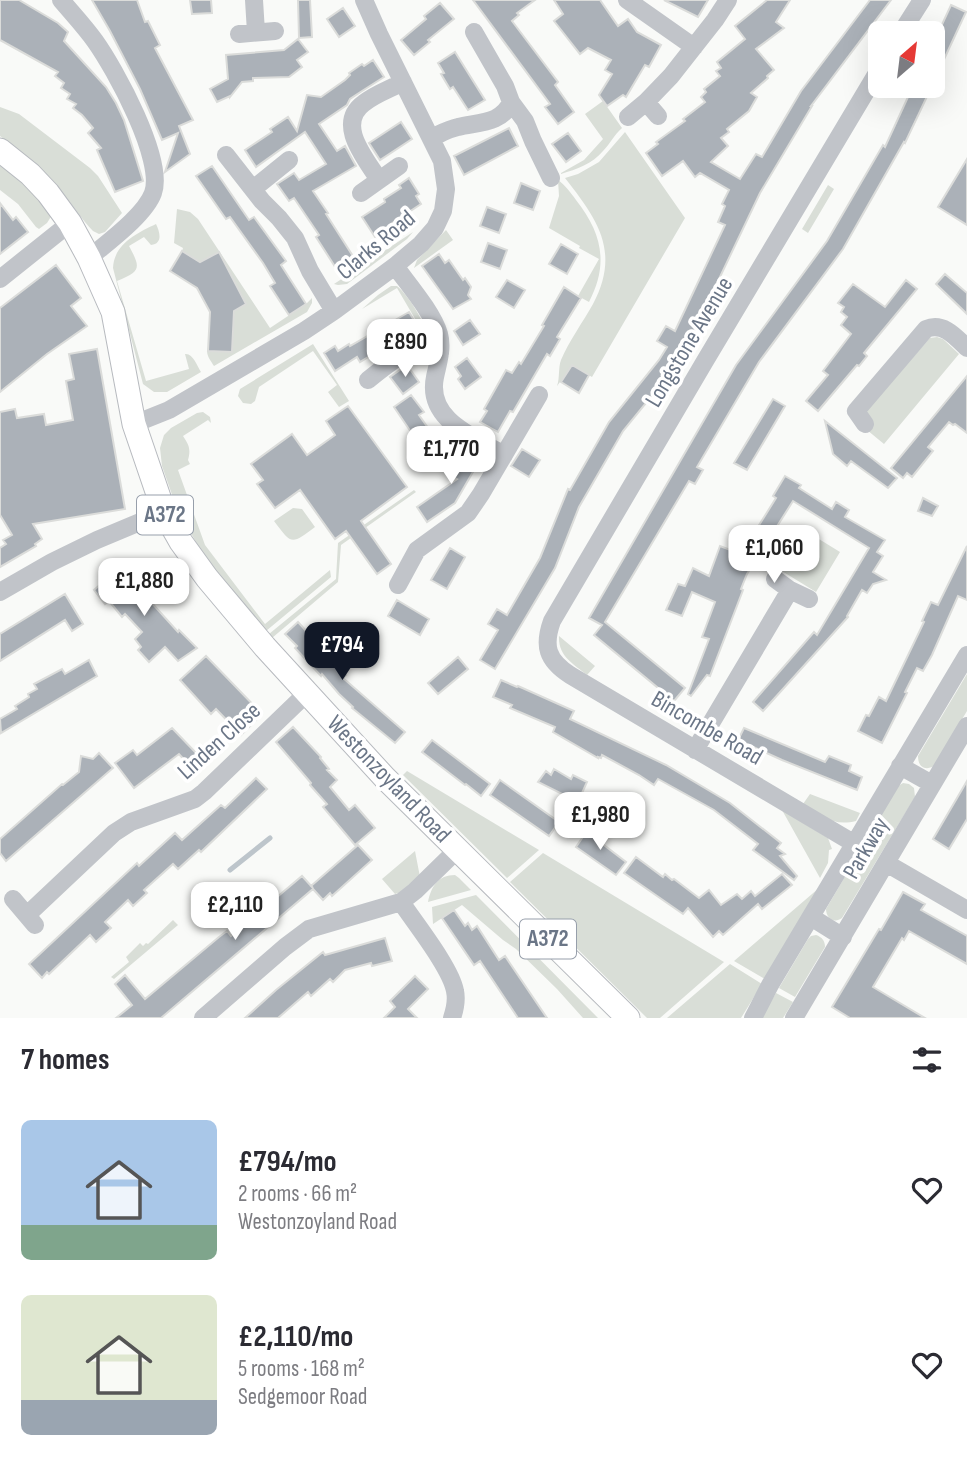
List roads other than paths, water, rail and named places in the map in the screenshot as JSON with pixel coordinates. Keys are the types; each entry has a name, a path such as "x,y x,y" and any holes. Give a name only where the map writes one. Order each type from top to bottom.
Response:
{"main road":[{"name":"Westonzoyland Road","path":"0,150 30,173 48,193 70,223 89,258 113,312 134,424 164,512 181,542 207,578 264,647 385,778 628,1018"}],"street":[{"path":"61,0 94,41 118,79 145,138 156,179 151,198 141,211 89,258"},
{"path":"254,0 248,33 275,31"},
{"name":"Clarks Road","path":"134,424 169,410 205,390 334,311 395,266 435,228 446,200 446,179 442,161 364,0"},
{"path":"627,0 694,47"},
{"path":"628,117 671,76 728,0"},
{"path":"909,21 922,0"},
{"path":"474,32 505,86 511,102 525,121 551,178"},
{"path":"379,180 352,137 351,126 358,107 403,82"},
{"name":"Longstone Avenue","path":"546,643 552,621 868,88"},
{"path":"431,138 448,130 498,118 507,111 511,102"},
{"path":"646,102 658,116"},
{"path":"226,155 296,239 310,271 334,311"},
{"path":"253,189 289,160"},
{"path":"361,193 399,166"},
{"path":"0,279 70,223"},
{"path":"395,266 439,333 440,353 434,392 443,415 456,427 504,455"},
{"path":"865,424 856,411 926,329 942,327 967,348"},
{"path":"368,380 414,349 423,347 440,353"},
{"path":"398,585 417,550 468,513 539,395"},
{"path":"0,592 97,540 164,512"},
{"path":"775,579 808,599"},
{"path":"695,750 790,590"},
{"name":"Bincombe Road","path":"546,643 554,662 560,668 611,701 855,844"},
{"name":"Parkway","path":"753,1018 967,655"},
{"name":"Linden Close","path":"13,899 31,920 114,833 131,822 195,799 306,693"},
{"name":"Parkway","path":"794,1018 967,726"},
{"path":"900,766 932,784"},
{"path":"203,1018 309,929 401,902 458,849"},
{"path":"886,863 967,910"},
{"path":"401,902 454,984 456,1003 452,1018"},
{"path":"811,917 843,937"}],"waterway":[{"path":"230,870 270,838"}]}
